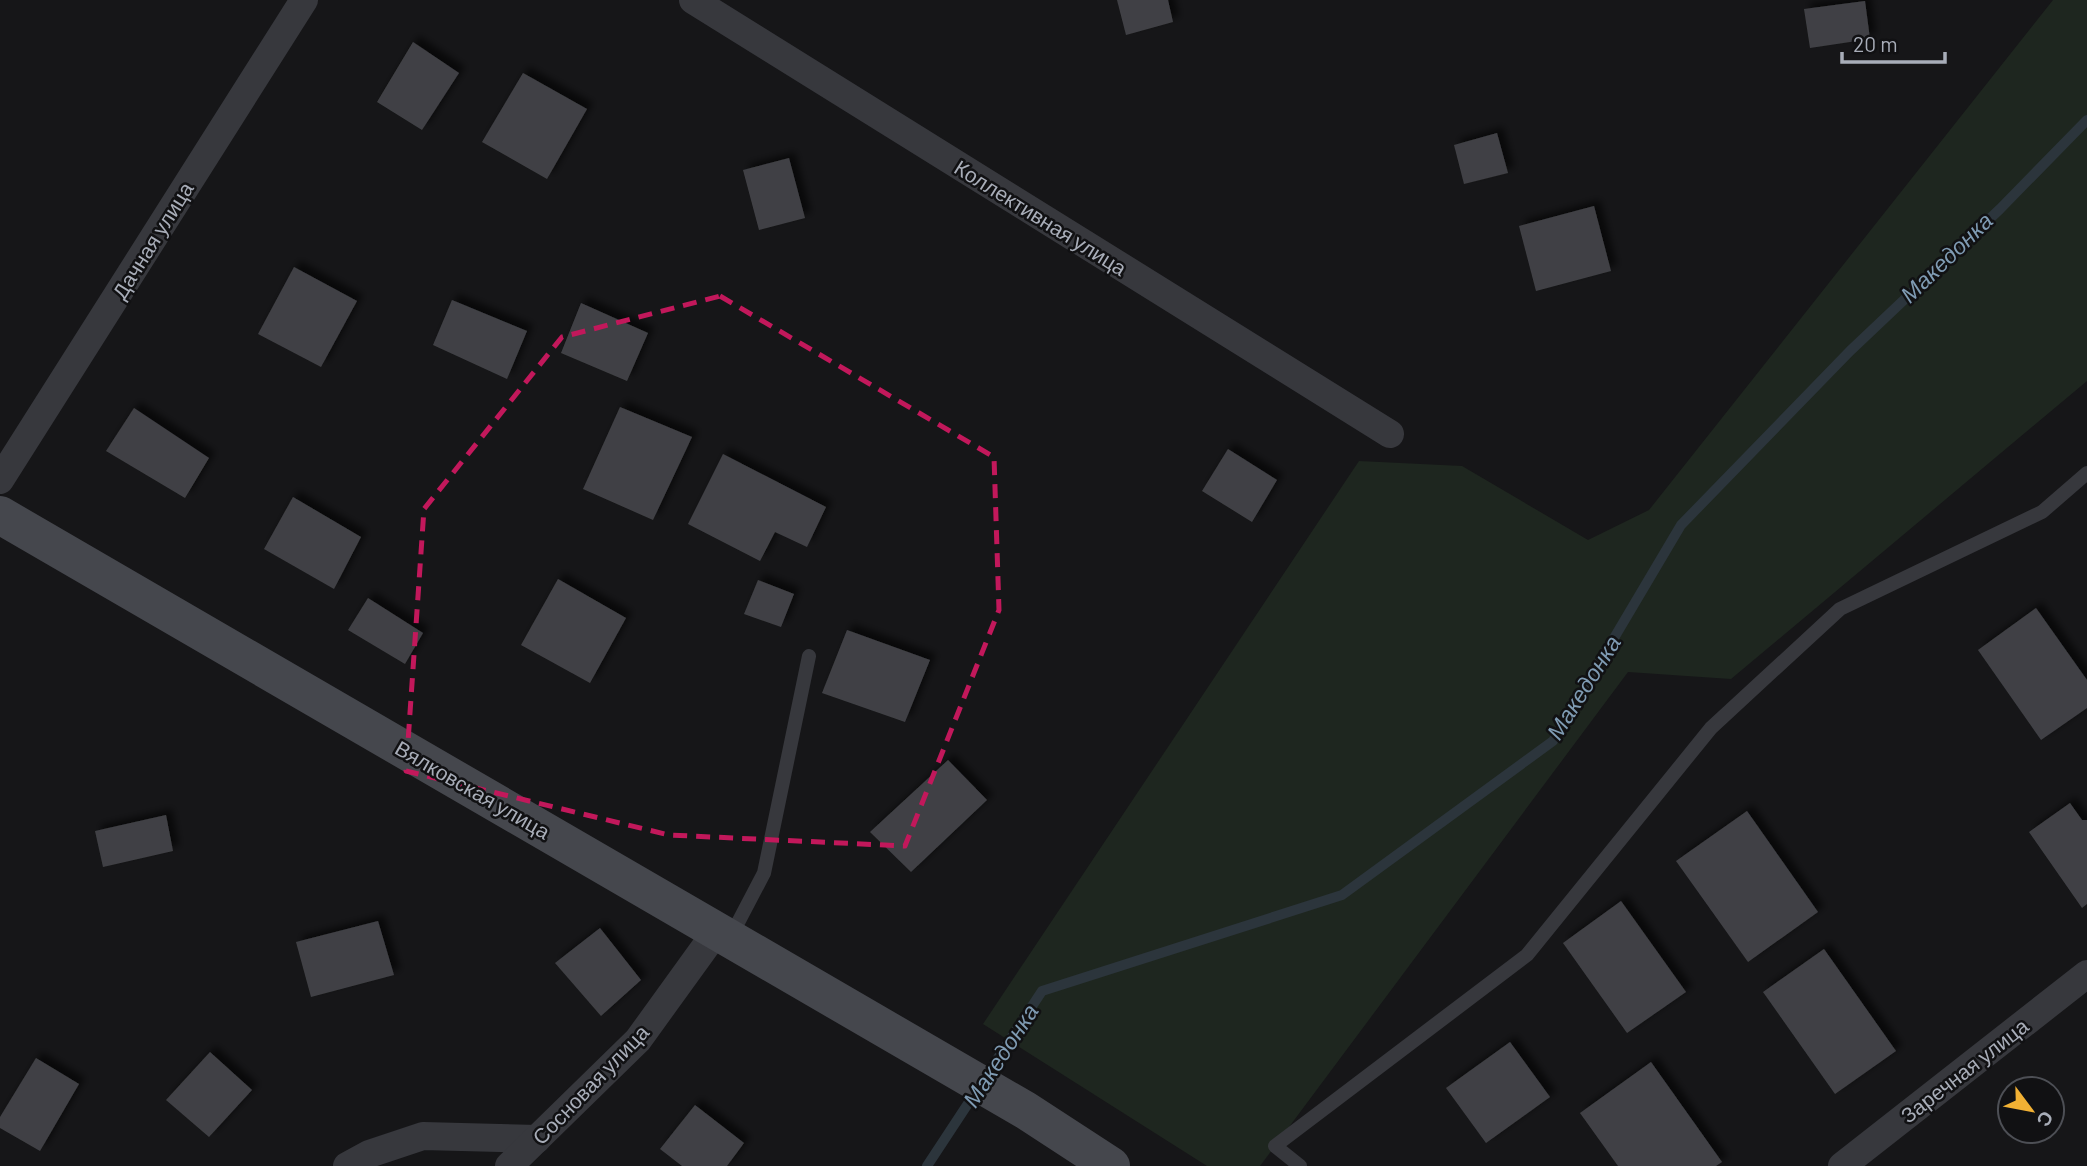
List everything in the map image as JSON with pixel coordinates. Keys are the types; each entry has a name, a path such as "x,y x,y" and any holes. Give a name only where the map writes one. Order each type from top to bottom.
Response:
{"main road":[{"name":"Вялковская улица","path":"0,515 1025,1110 1111,1166"}],"street":[{"name":"Дачная улица","path":"0,480 304,0"},
{"name":"Коллективная улица","path":"693,0 1390,433"},
{"name":"Сосновая улица","path":"509,1166 638,1040 723,935"},
{"name":"Заречная улица","path":"1842,1166 2087,974"},
{"path":"347,1166 369,1154 423,1136 537,1139"}],"lane":[{"path":"1300,1166 1275,1146 1527,955 1711,728 1840,609 2042,512 2087,473"},
{"path":"723,935 764,873 809,656"}],"highlighted area":[{"path":"720,296 994,457 999,610 905,846 669,835 406,771 424,509 562,337"}],"shaded area":[{"path":"2053,0 2087,0 2087,381 1731,679 1628,672 1260,1166 1207,1166 983,1024 1359,461 1462,466 1588,540 1649,510"}],"building":[{"path":"1117,0 1168,0 1173,22 1126,35"},
{"path":"1865,1 1870,39 1810,48 1804,9"},
{"path":"413,42 459,73 422,130 377,102"},
{"path":"523,73 587,109 547,179 482,142"},
{"path":"1497,133 1508,173 1464,184 1454,145"},
{"path":"789,158 805,218 759,230 743,170"},
{"path":"1594,206 1611,271 1536,291 1519,226"},
{"path":"294,267 357,301 321,367 258,334"},
{"path":"452,300 527,331 507,379 433,345"},
{"path":"581,303 648,333 627,381 561,353"},
{"path":"620,407 692,437 653,520 583,489"},
{"path":"134,408 209,458 185,498 106,451"},
{"path":"1228,449 1277,480 1252,522 1202,491"},
{"path":"723,454 826,507 807,547 775,532 760,561 688,524"},
{"path":"293,497 361,537 334,589 264,549"},
{"path":"558,579 626,618 590,683 521,645"},
{"path":"758,580 794,594 781,627 744,614"},
{"path":"368,598 423,633 405,664 348,630"},
{"path":"2036,608 2087,680 2087,708 2041,740 1978,650"},
{"path":"847,630 930,660 905,722 822,693"},
{"path":"948,760 987,800 911,872 870,832"},
{"path":"2070,803 2082,820 2087,820 2087,904 2082,908 2029,832"},
{"path":"1747,811 1818,912 1748,962 1676,861"},
{"path":"166,815 173,851 103,867 95,831"},
{"path":"1621,901 1686,992 1627,1033 1563,943"},
{"path":"378,921 394,975 311,997 296,942"},
{"path":"600,928 641,980 601,1016 555,963"},
{"path":"1824,949 1896,1051 1835,1094 1763,992"},
{"path":"1510,1042 1550,1097 1486,1143 1446,1088"},
{"path":"210,1052 252,1090 209,1137 166,1100"},
{"path":"36,1058 79,1084 40,1151 0,1128 0,1117"},
{"path":"1651,1062 1722,1162 1716,1166 1618,1166 1580,1113"},
{"path":"695,1105 744,1143 727,1166 682,1166 660,1149"}],"waterway":[{"name":"Македонка","path":"927,1166 1042,991 1342,895 1553,741 1681,525 1850,351 2000,209 2087,120"}]}
